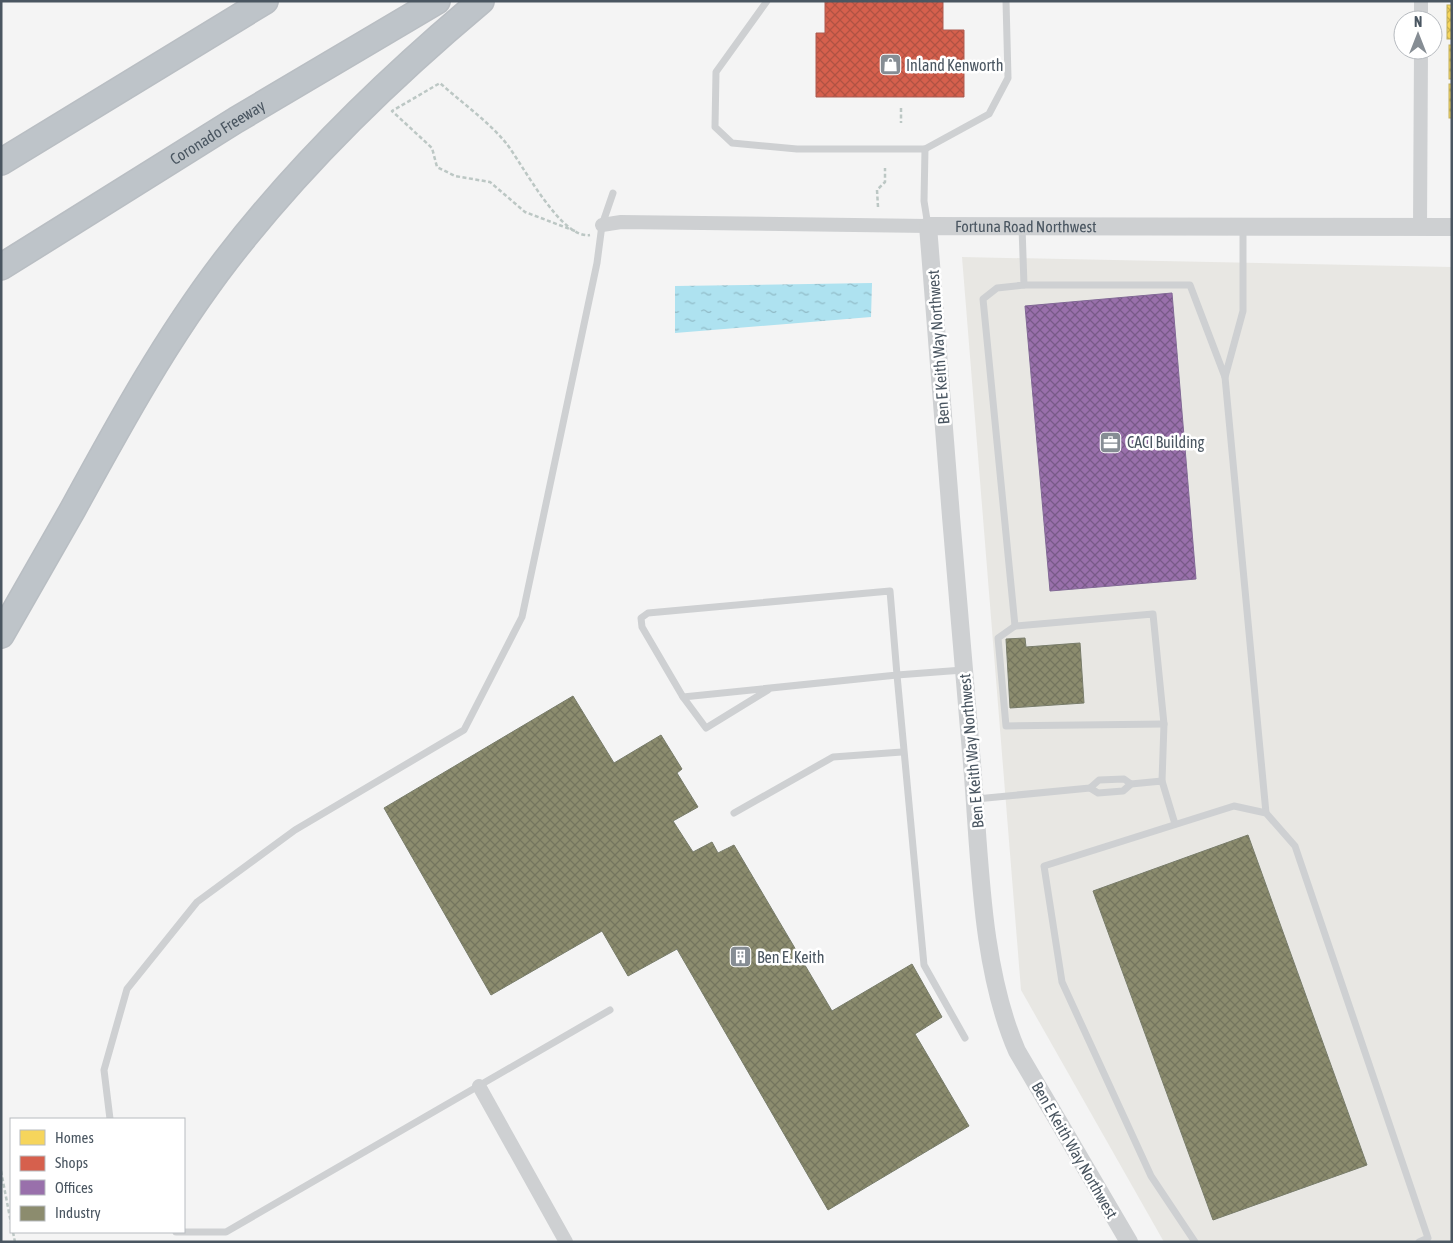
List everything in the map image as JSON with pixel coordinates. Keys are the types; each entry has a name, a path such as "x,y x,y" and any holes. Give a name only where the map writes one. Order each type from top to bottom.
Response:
{"highway":[{"path":"1,162 265,1"},
{"name":"Coronado Freeway","path":"1,267 236,120 437,1"},
{"path":"1,635 130,403 183,320 227,259 332,137 394,76 481,1"}],"street":[{"path":"1420,60 1420,227"},
{"name":"Fortuna Road Northwest","path":"602,225 621,222 928,226 1452,227"},
{"name":"Ben E Keith Way Northwest","path":"928,226 975,799 993,977 1006,1026 1016,1051 1129,1242"},
{"path":"478,1086 566,1242"}],"lane":[{"path":"767,1 716,72 715,127 732,143 797,149 925,149 989,114 1008,78 1006,1"},
{"path":"925,149 924,201 928,226"},
{"path":"110,1118 104,1070 126,989 196,902 295,830 464,730 522,617 597,263 602,225 613,193"},
{"path":"1022,226 1024,285"},
{"path":"1226,377 1243,311 1243,226"},
{"path":"1014,626 983,299 996,288 1024,285 1190,285 1226,377 1266,813 1295,846 1428,1238 1419,1242"},
{"path":"772,688 706,728 683,697 642,628 641,618 648,613 890,591 902,752 924,965 965,1038"},
{"path":"1164,724 1006,726 998,638 1014,626 1153,614 1164,724 1162,781 1176,824"},
{"path":"683,697 964,670"},
{"path":"734,813 833,757 902,752"},
{"path":"1090,788 1098,780 1124,779 1130,784"},
{"path":"975,799 1090,788 1098,793 1123,791 1130,784 1162,781"},
{"path":"1195,1242 1151,1176 1062,982 1044,866 1234,806 1266,813"},
{"path":"185,1232 226,1232 610,1010"}],"path":[{"path":"575,231 551,210 506,143 440,83 392,111 432,148 437,167 455,176 490,182 525,212 586,236 594,234 602,225"},
{"path":"901,108 901,123"},
{"path":"878,207 877,190 885,182 885,168"},
{"path":"1,1171 10,1218"}],"shaded area":[{"path":"962,257 1452,267 1452,1242 1164,1242 1021,990"}],"water":[{"path":"872,283 871,317 675,333 675,286"}],"building: Homes":[{"path":"1447,5 1452,5 1452,39 1447,39"},
{"path":"1449,45 1452,45 1452,79 1449,79"},
{"path":"1449,84 1452,84 1452,118 1449,118"}],"building: Shops":[{"name":"Inland Kenworth","path":"825,1 943,1 943,30 964,30 964,97 816,97 816,33 825,33"}],"building: Offices":[{"name":"CACI Building","path":"1172,293 1196,579 1050,591 1025,306"}],"building: Industry":[{"path":"1025,638 1026,647 1080,643 1084,703 1010,708 1006,639"},
{"name":"Ben E. Keith","path":"573,696 614,763 661,735 682,769 677,773 698,807 673,821 693,852 712,842 718,853 734,845 832,1011 912,964 942,1017 915,1034 969,1126 828,1210 677,949 628,976 602,931 491,995 384,808"},
{"path":"1248,835 1367,1165 1213,1220 1093,891"}],"place":[{"name":"Inland Kenworth","path":"890,65"},
{"name":"CACI Building","path":"1111,442"},
{"name":"Ben E. Keith","path":"741,957"}]}
